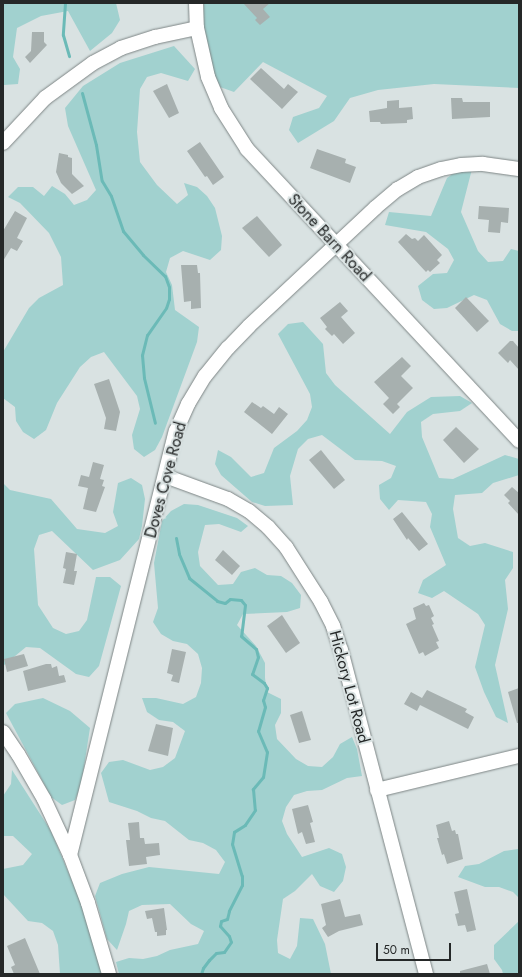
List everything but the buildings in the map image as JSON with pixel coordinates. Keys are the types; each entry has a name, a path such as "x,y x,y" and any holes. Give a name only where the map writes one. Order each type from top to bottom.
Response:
{"street":[{"name":"Stone Barn Road","path":"196,3 197,28 210,82 220,108 232,128 256,160 519,441"},
{"path":"3,143 45,98 93,63 128,46 155,37 197,28"},
{"name":"Doves Cove Road","path":"70,855 176,431 188,404 205,376 228,348 249,326 375,208 398,189 418,177 441,169 461,165 482,164 519,169"},
{"name":"Hickory Lot Road","path":"165,476 228,499 248,511 268,527 286,547 303,572 324,608 341,650 376,790 426,974"},
{"path":"3,732 18,754 44,799 70,855 88,903 109,974"},
{"path":"376,790 519,756"}],"shaded area":[{"path":"3,3 116,3 120,20 112,33 90,51 68,11 41,16 17,28 13,57 20,69 18,84 4,85"},
{"path":"204,3 519,3 519,88 434,84 378,90 350,98 334,121 298,143 289,130 293,117 319,108 327,96 263,62 234,92 220,87 206,63 202,29"},
{"path":"174,46 195,69 188,81 161,73 147,77 140,89 137,132 140,162 157,185 177,204 188,195 184,183 197,187 207,196 215,208 222,236 221,250 210,260 183,251 170,258 166,272 172,285 175,310 199,327 197,342 162,437 155,450 144,457 134,449 132,435 140,409 137,396 104,352 91,357 80,367 57,403 46,430 34,439 23,432 16,421 15,407 3,398 3,352 29,308 39,298 63,285 61,257 49,233 20,203 8,197 18,187 33,187 44,196 52,186 65,194 74,205 87,200 96,190 68,126 65,108 83,86 120,63"},
{"path":"472,169 461,212 478,251 488,262 503,261 511,249 519,251 519,331 512,331 500,324 487,300 474,295 447,308 434,309 422,300 418,286 433,274 447,273 454,260 448,249 426,232 385,225 389,212 431,216 447,178 458,170"},
{"path":"303,322 323,344 326,373 335,385 390,434 407,412 431,397 460,396 472,403 460,411 433,414 421,422 422,437 439,478 453,479 505,455 519,459 519,475 493,483 482,493 455,495 453,509 458,538 470,546 485,543 513,552 513,568 505,580 508,609 495,665 508,723 496,717 484,692 475,667 485,625 478,614 444,591 432,598 418,593 423,580 446,565 430,527 432,514 426,502 398,500 389,510 380,499 379,485 391,478 396,466 382,461 355,460 322,435 308,439 298,449 290,476 293,505 265,506 252,502 221,475 215,464 218,450 231,457 251,477 264,473 274,448 297,431 307,420 312,407 310,394 278,334 288,324"},
{"path":"131,478 142,485 145,499 142,526 139,539 120,560 93,570 52,531 39,535 34,549 38,605 53,628 66,634 79,631 87,620 96,577 110,577 121,586 99,666 89,677 76,674 40,648 26,647 3,666 3,483 10,490 51,499 77,529 105,533 118,526 113,512 118,483"},
{"path":"184,504 198,505 237,518 248,526 241,532 219,524 205,525 198,552 200,566 218,585 233,584 241,572 255,568 267,575 281,576 292,583 301,595 300,608 287,612 243,614 237,625 256,646 265,663 267,692 281,699 281,713 275,725 277,739 296,759 308,766 322,767 333,757 340,744 352,737 357,749 362,776 347,778 322,790 307,791 294,795 286,807 282,821 287,834 302,857 329,848 342,854 346,867 343,881 334,892 320,886 312,874 295,891 283,899 277,940 278,953 290,959 297,946 300,918 313,919 325,944 331,974 119,974 116,962 129,958 143,959 157,956 170,950 198,944 204,931 191,924 170,904 142,905 129,911 117,950 107,939 95,896 100,883 122,874 149,867 219,874 225,862 216,850 203,843 189,840 165,821 151,818 137,811 109,802 101,773 109,762 123,760 150,770 163,767 175,758 185,731 173,722 159,720 147,712 142,698 156,698 183,704 196,697 201,683 202,668 198,654 187,644 173,641 161,634 153,622 158,608 154,563 162,521 171,511"},
{"path":"43,698 70,711 90,728 81,786 75,800 62,805 51,797 6,713 15,704"},
{"path":"12,770 51,831 88,919 105,974 60,974 58,945 53,931 42,923 28,921 3,894 3,869 23,865 32,854 13,836 3,836 3,796 11,784"},
{"path":"518,849 519,898 513,892 499,887 485,887 458,877 465,866 479,864 504,851"},
{"path":"519,921 519,974 503,974 502,970 494,959 494,945"}],"waterway":[{"path":"65,3 63,35 69,56"},
{"path":"82,93 96,145 102,181 111,196 123,231 143,255 165,276 169,287 169,299 166,308 147,335 142,355 144,378 155,423"},
{"path":"176,538 179,554 189,578 217,601 225,603 230,599 241,600 245,605 241,636 256,649 258,657 252,674 264,683 267,688 263,700 265,707 258,731 267,752 263,777 253,789 255,810 245,825 234,832 232,844 242,876 242,885 229,911 227,919 221,921 220,926 229,936 231,942 224,952 216,953 209,960 203,968 201,974"}]}
